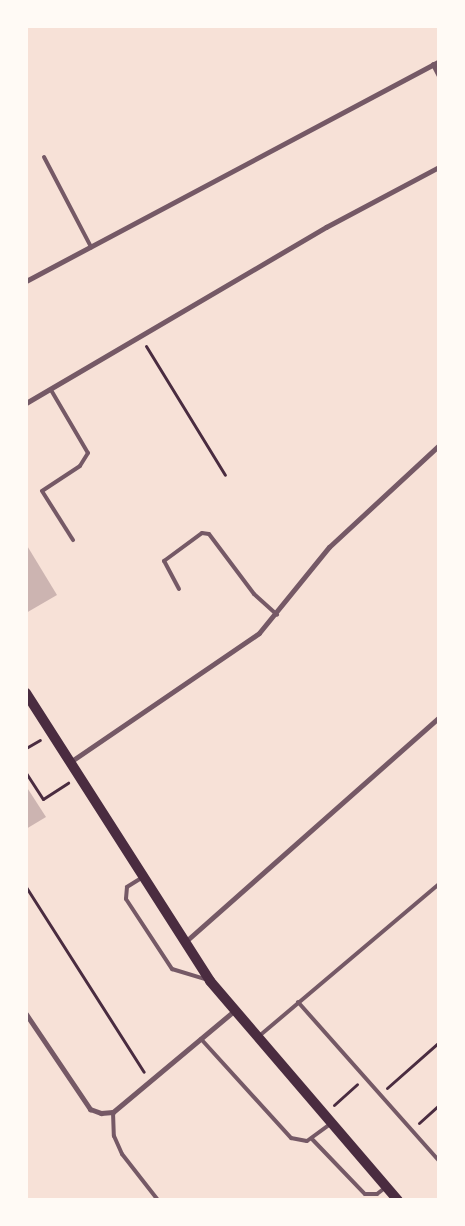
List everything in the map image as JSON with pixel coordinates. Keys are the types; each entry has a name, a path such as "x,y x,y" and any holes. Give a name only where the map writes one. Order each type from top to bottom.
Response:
{"main road":[{"path":"26,693 72,760 210,980 256,1039 397,1199"}],"street":[{"path":"26,281 436,63 439,76"},
{"path":"26,403 326,227 439,167"},
{"path":"72,760 237,651 277,615 329,547 439,445"},
{"path":"185,942 439,717"},
{"path":"26,1014 90,1109 113,1112 234,1011"}],"lane":[{"path":"44,157 91,247"},
{"path":"51,390 88,453 80,466 42,490 73,540"},
{"path":"179,589 164,561 202,533 209,534 254,594 277,615"},
{"path":"145,876 127,887 126,899 172,969 210,980"},
{"path":"256,1039 439,884"},
{"path":"298,1002 439,1161"},
{"path":"201,1039 291,1138 312,1139 330,1124"},
{"path":"113,1112 114,1136 122,1154 158,1200"},
{"path":"312,1139 366,1194 377,1194 386,1186"}],"path":[{"path":"140,337 225,475"},
{"path":"26,773 43,799 81,775"},
{"path":"26,887 150,1081"},
{"path":"380,1094 439,1042"},
{"path":"323,1116 365,1077"},
{"path":"411,1130 439,1105"}],"building":[{"path":"26,544 57,595 26,613"},
{"path":"26,786 46,817 26,829"}]}
